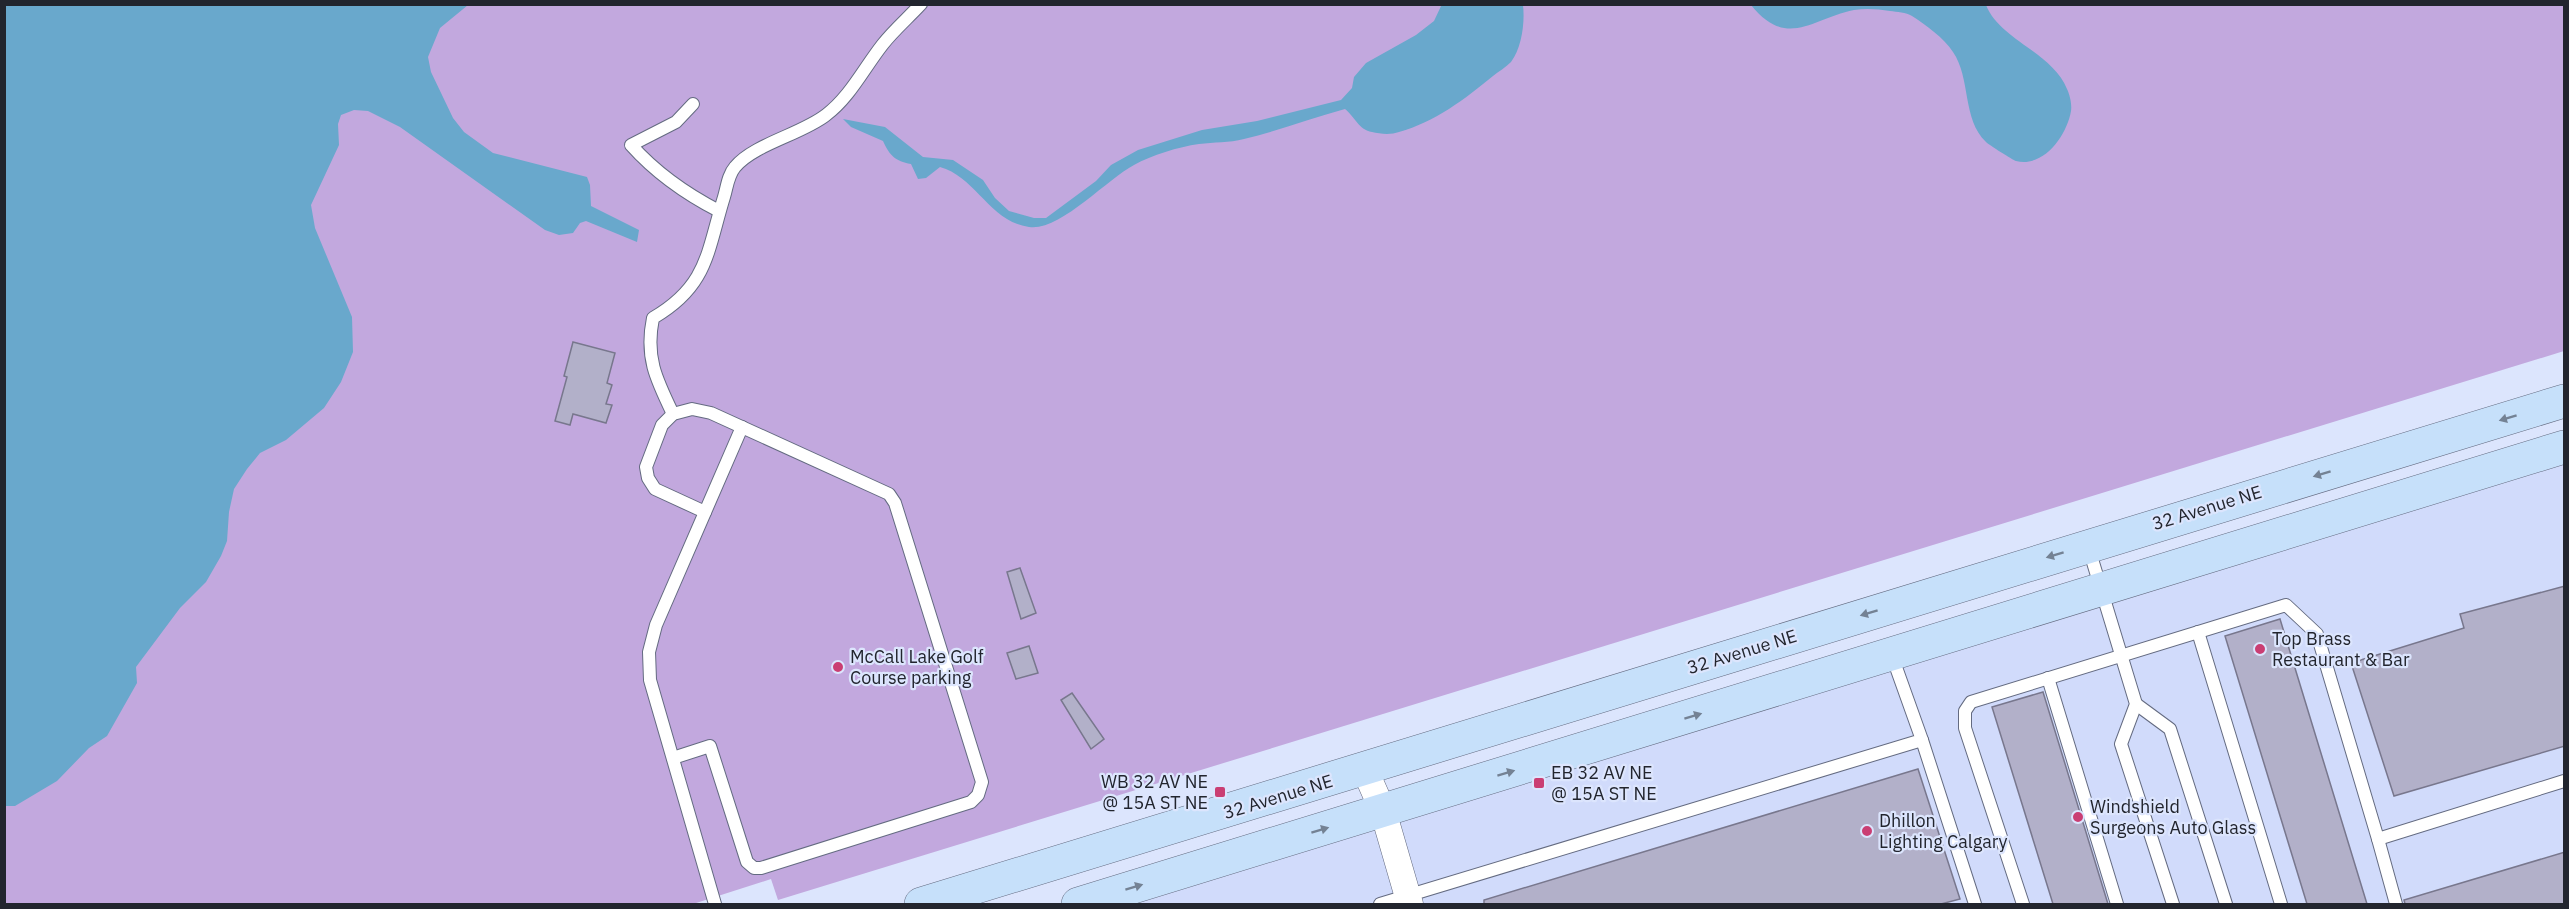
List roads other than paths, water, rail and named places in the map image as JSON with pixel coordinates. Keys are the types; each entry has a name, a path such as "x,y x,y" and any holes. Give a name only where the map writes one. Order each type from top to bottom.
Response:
{"main road":[{"name":"32 Avenue NE","path":"921,904 1365,770 2087,544 2565,401"},
{"path":"1078,904 2565,447"}],"street":[{"path":"1365,770 1383,811 1409,900"}],"lane":[{"path":"673,414 654,373 648,340 653,318 669,308 698,279 708,255 727,182 734,167 748,157 824,117 842,102 884,42 921,4"},
{"path":"693,104 676,122 632,145 653,169 719,211"},
{"path":"673,758 710,746 747,862 754,868 761,868 971,802 978,795 982,782 895,503 889,494 711,413 692,409 673,414 662,425 646,467 648,478 655,489 705,513"},
{"path":"715,904 650,680 649,652 656,625 742,427"},
{"path":"2087,544 2136,704 2121,744 2173,904"},
{"path":"2023,904 1965,728 1965,711 1971,702 2286,605 2317,634 2396,904"},
{"path":"2198,632 2281,904"},
{"path":"1892,655 1975,904"},
{"path":"2048,678 2117,904"},
{"path":"2136,704 2170,729 2226,904"},
{"path":"1380,904 1409,900 1922,740"},
{"path":"2378,838 2565,781"}],"place":[{"name":"Top Brass Restaurant & Bar","path":"2260,649"},
{"name":"McCall Lake Golf Course parking","path":"838,667"},
{"name":"EB 32 AV NE @ 15A ST NE","path":"1539,783"},
{"name":"WB 32 AV NE @ 15A ST NE","path":"1220,792"},
{"name":"Windshield Surgeons Auto Glass","path":"2078,817"},
{"name":"Dhillon Lighting Calgary","path":"1867,831"}]}
